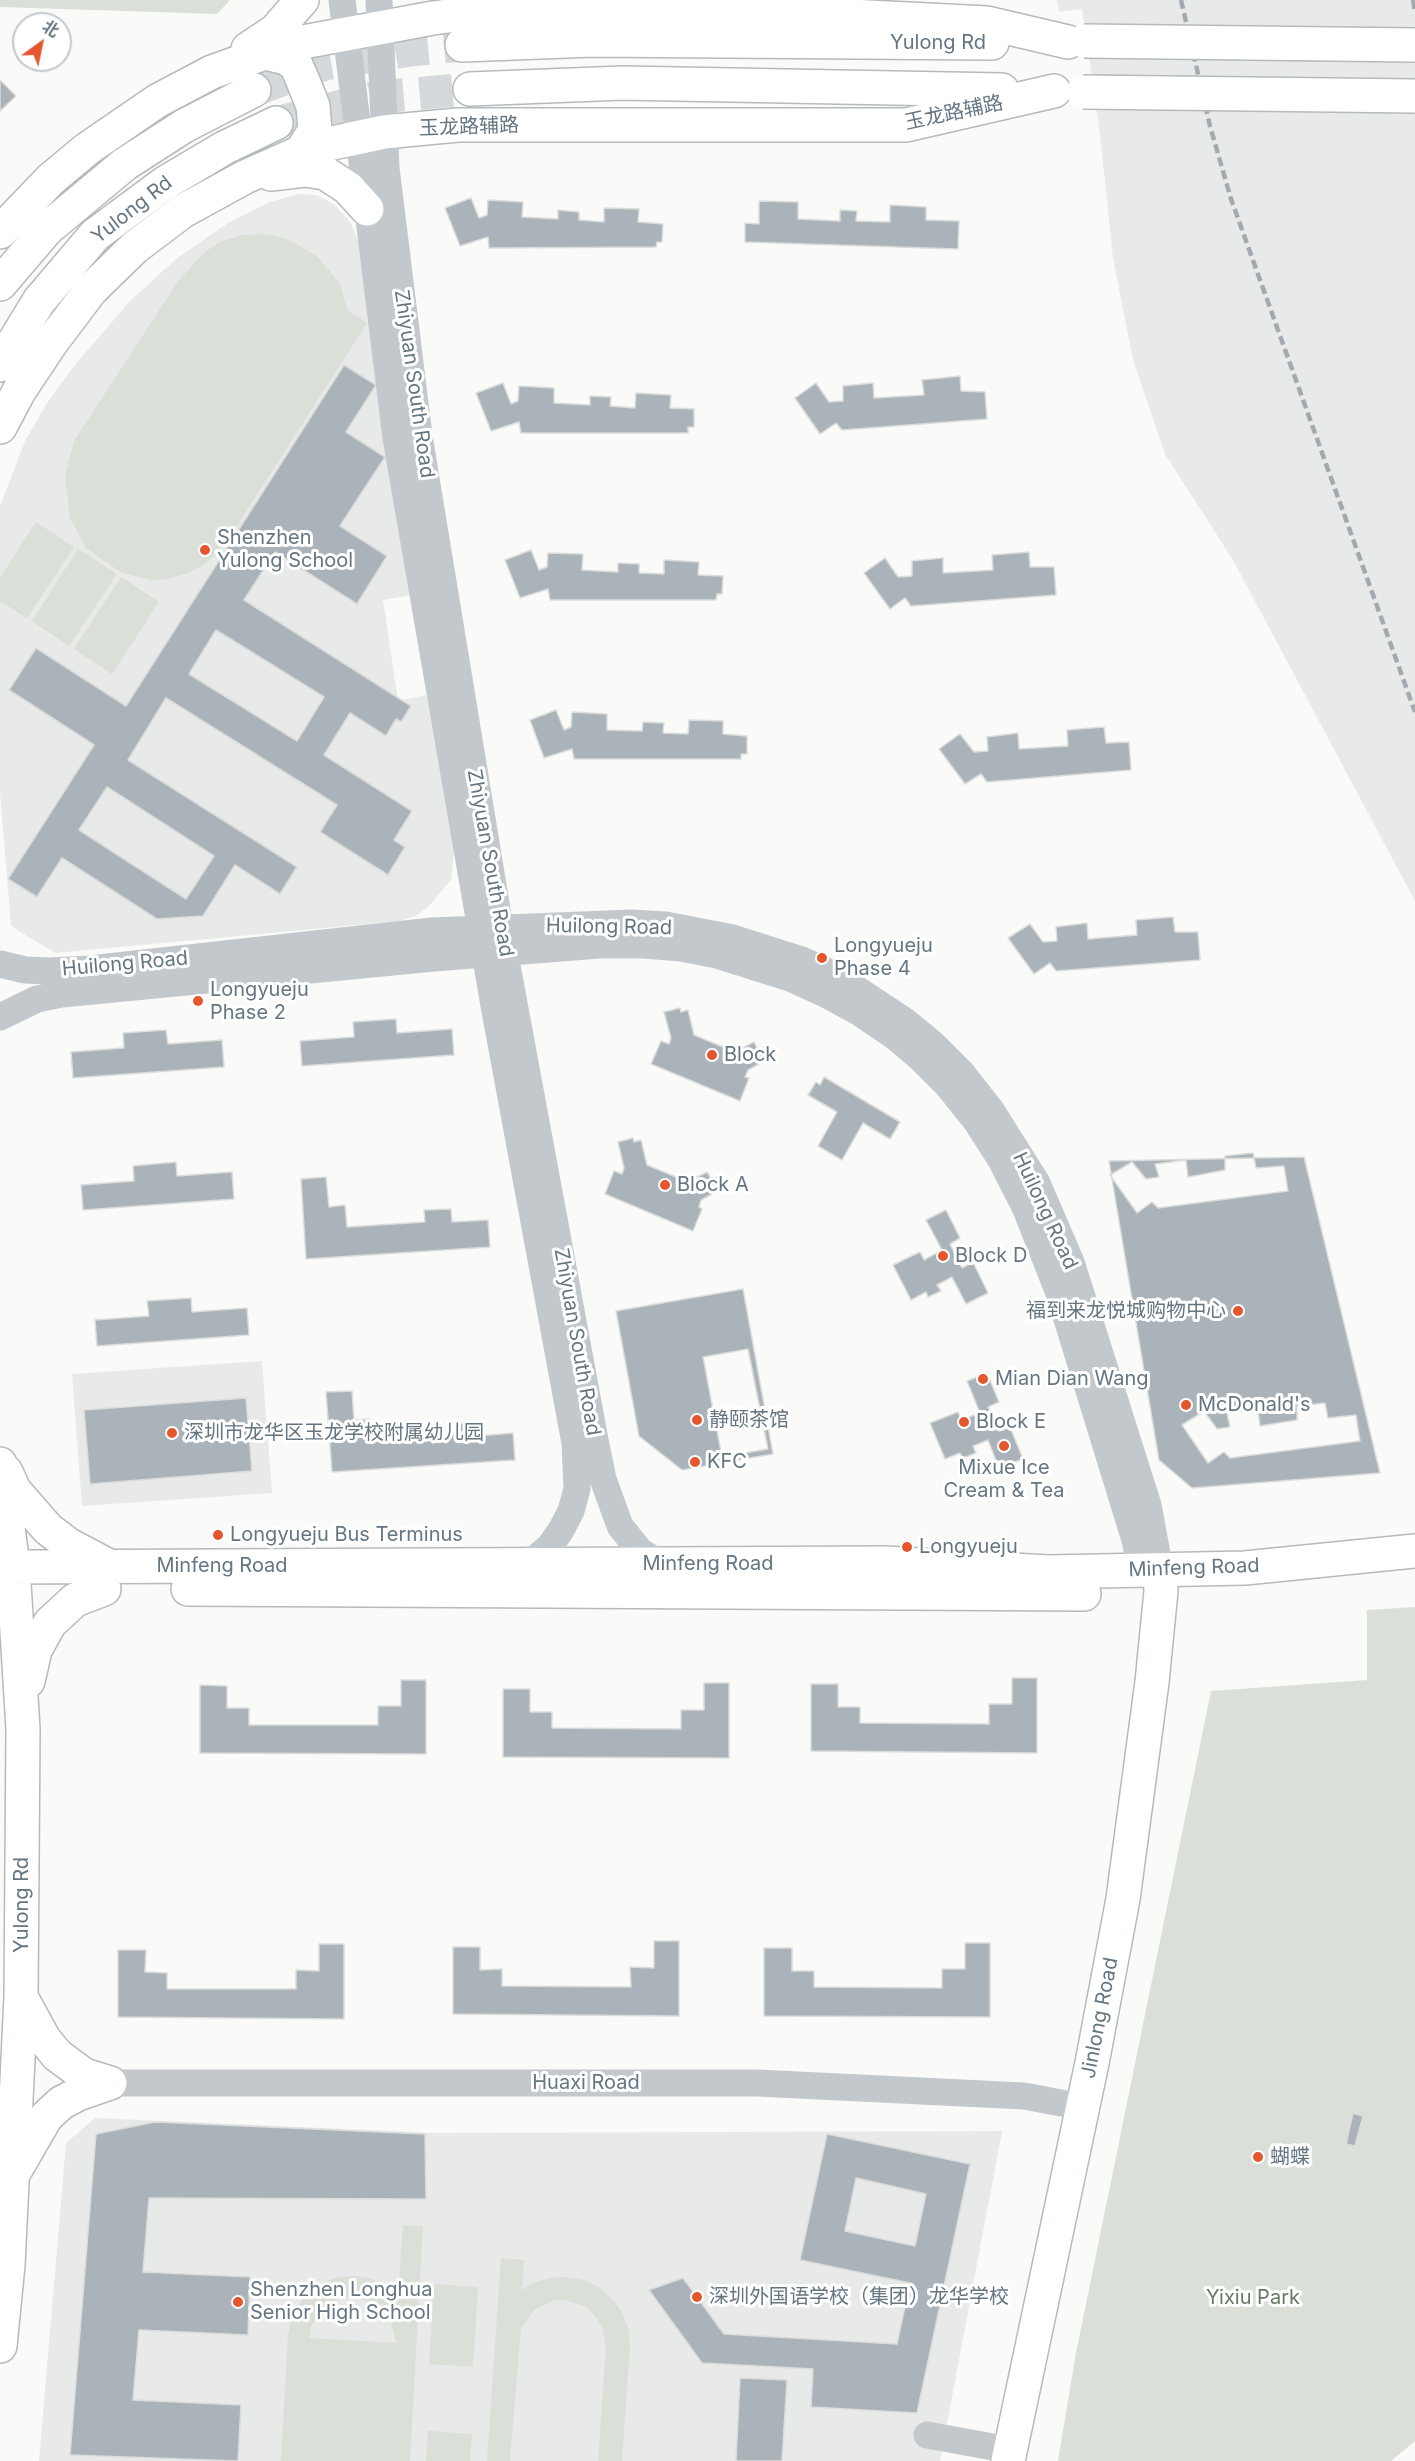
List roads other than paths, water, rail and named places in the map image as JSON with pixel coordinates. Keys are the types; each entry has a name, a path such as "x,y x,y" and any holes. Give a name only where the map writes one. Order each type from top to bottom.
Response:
{"main road":[{"path":"0,232 51,179 87,148 157,101 212,72 275,31 302,0"},
{"path":"496,0 511,4 605,10"},
{"path":"212,72 304,41 346,34 380,14 456,15 771,6 987,23 1076,41"},
{"name":"Yulong Rd","path":"462,45 592,40 940,44 1076,41 1415,45"},
{"path":"265,53 286,58 296,65 313,106 315,130 301,152"},
{"path":"470,89 623,83 1415,96"},
{"name":"Yulong Rd","path":"0,284 47,229 125,164 184,126 254,90"},
{"name":"玉龙路辅路","path":"0,427 19,391 51,343 91,290 134,248 183,212 246,177 301,152 371,135 458,125 906,125 1069,91"},
{"name":"Yulong Rd","path":"0,365 39,301 95,235 165,183 224,148 276,123"},
{"path":"246,177 305,170 326,173 348,188 367,210"},
{"path":"0,1457 14,1490 48,1530 90,1558 108,1578 75,1600 50,1623 35,1650 22,1709"},
{"name":"Yulong Rd","path":"0,1464 7,1578 22,1709 21,1997 8,2265 0,2346"},
{"name":"Minfeng Road","path":"7,1578 1038,1595 1245,1569 1415,1551"},
{"name":"Minfeng Road","path":"108,1578 518,1565 884,1563 1049,1572 1248,1588 1415,1573"},
{"name":"Jinlong Road","path":"997,2456 1100,1898 1151,1581"},
{"name":"Jinlong Road","path":"997,2456 1092,2063 1123,1899 1152,1682 1151,1581"},
{"path":"21,1997 44,2039 57,2055 84,2075 110,2083"},
{"path":"12,2176 41,2125 61,2103 110,2083"}],"street":[{"path":"342,0 346,34 371,135"},
{"path":"371,135 380,14"},
{"name":"Zhiyuan South Road","path":"371,135 367,210 396,438 493,941 603,1479 620,1526 629,1540 653,1559 668,1564"},
{"name":"Zhiyuan South Road","path":"371,135 386,168 419,436 493,941 577,1467 577,1489 571,1511 561,1530 550,1546 536,1558 518,1565"},
{"name":"Huilong Road","path":"0,1017 37,999 62,994 631,923 666,925 734,938 802,960 837,976 905,1021 962,1073 992,1110 1037,1183 1055,1221 1074,1273 1148,1505 1151,1581"},
{"name":"Huilong Road","path":"0,964 25,970 90,969 420,932 493,941"},
{"name":"Huaxi Road","path":"110,2083 757,2083 1024,2096 1061,2103"},
{"path":"927,2435 997,2456"}],"tunnel":[{"path":"254,90 325,64 410,50 462,45"},
{"path":"276,123 377,97 470,89"}],"railway":[{"path":"1181,0 1210,126 1231,199 1415,712"},
{"path":"1413,0 1415,12"}],"place":[{"name":"Shenzhen Yulong School","path":"205,550"},
{"name":"Longyueju Phase 4","path":"822,958"},
{"name":"Longyueju Phase 2","path":"198,1001"},
{"name":"Block","path":"712,1055"},
{"name":"Block A","path":"665,1185"},
{"name":"Block D","path":"943,1256"},
{"name":"福到来龙悦城购物中心","path":"1238,1311"},
{"name":"Mian Dian Wang","path":"983,1379"},
{"name":"McDonald's","path":"1186,1405"},
{"name":"静颐茶馆","path":"697,1420"},
{"name":"Block E","path":"964,1422"},
{"name":"深圳市龙华区玉龙学校附属幼儿园","path":"172,1433"},
{"name":"Mixue Ice Cream & Tea","path":"1004,1446"},
{"name":"KFC","path":"695,1462"},
{"name":"Longyueju Bus Terminus","path":"218,1535"},
{"name":"Longyueju","path":"907,1547"},
{"name":"蝴蝶","path":"1258,2157"},
{"name":"深圳外国语学校（集团）龙华学校","path":"697,2297"},
{"name":"Shenzhen Longhua Senior High School","path":"238,2302"}],"park label":[{"name":"Yixiu Park","path":"1253,2298"}]}
